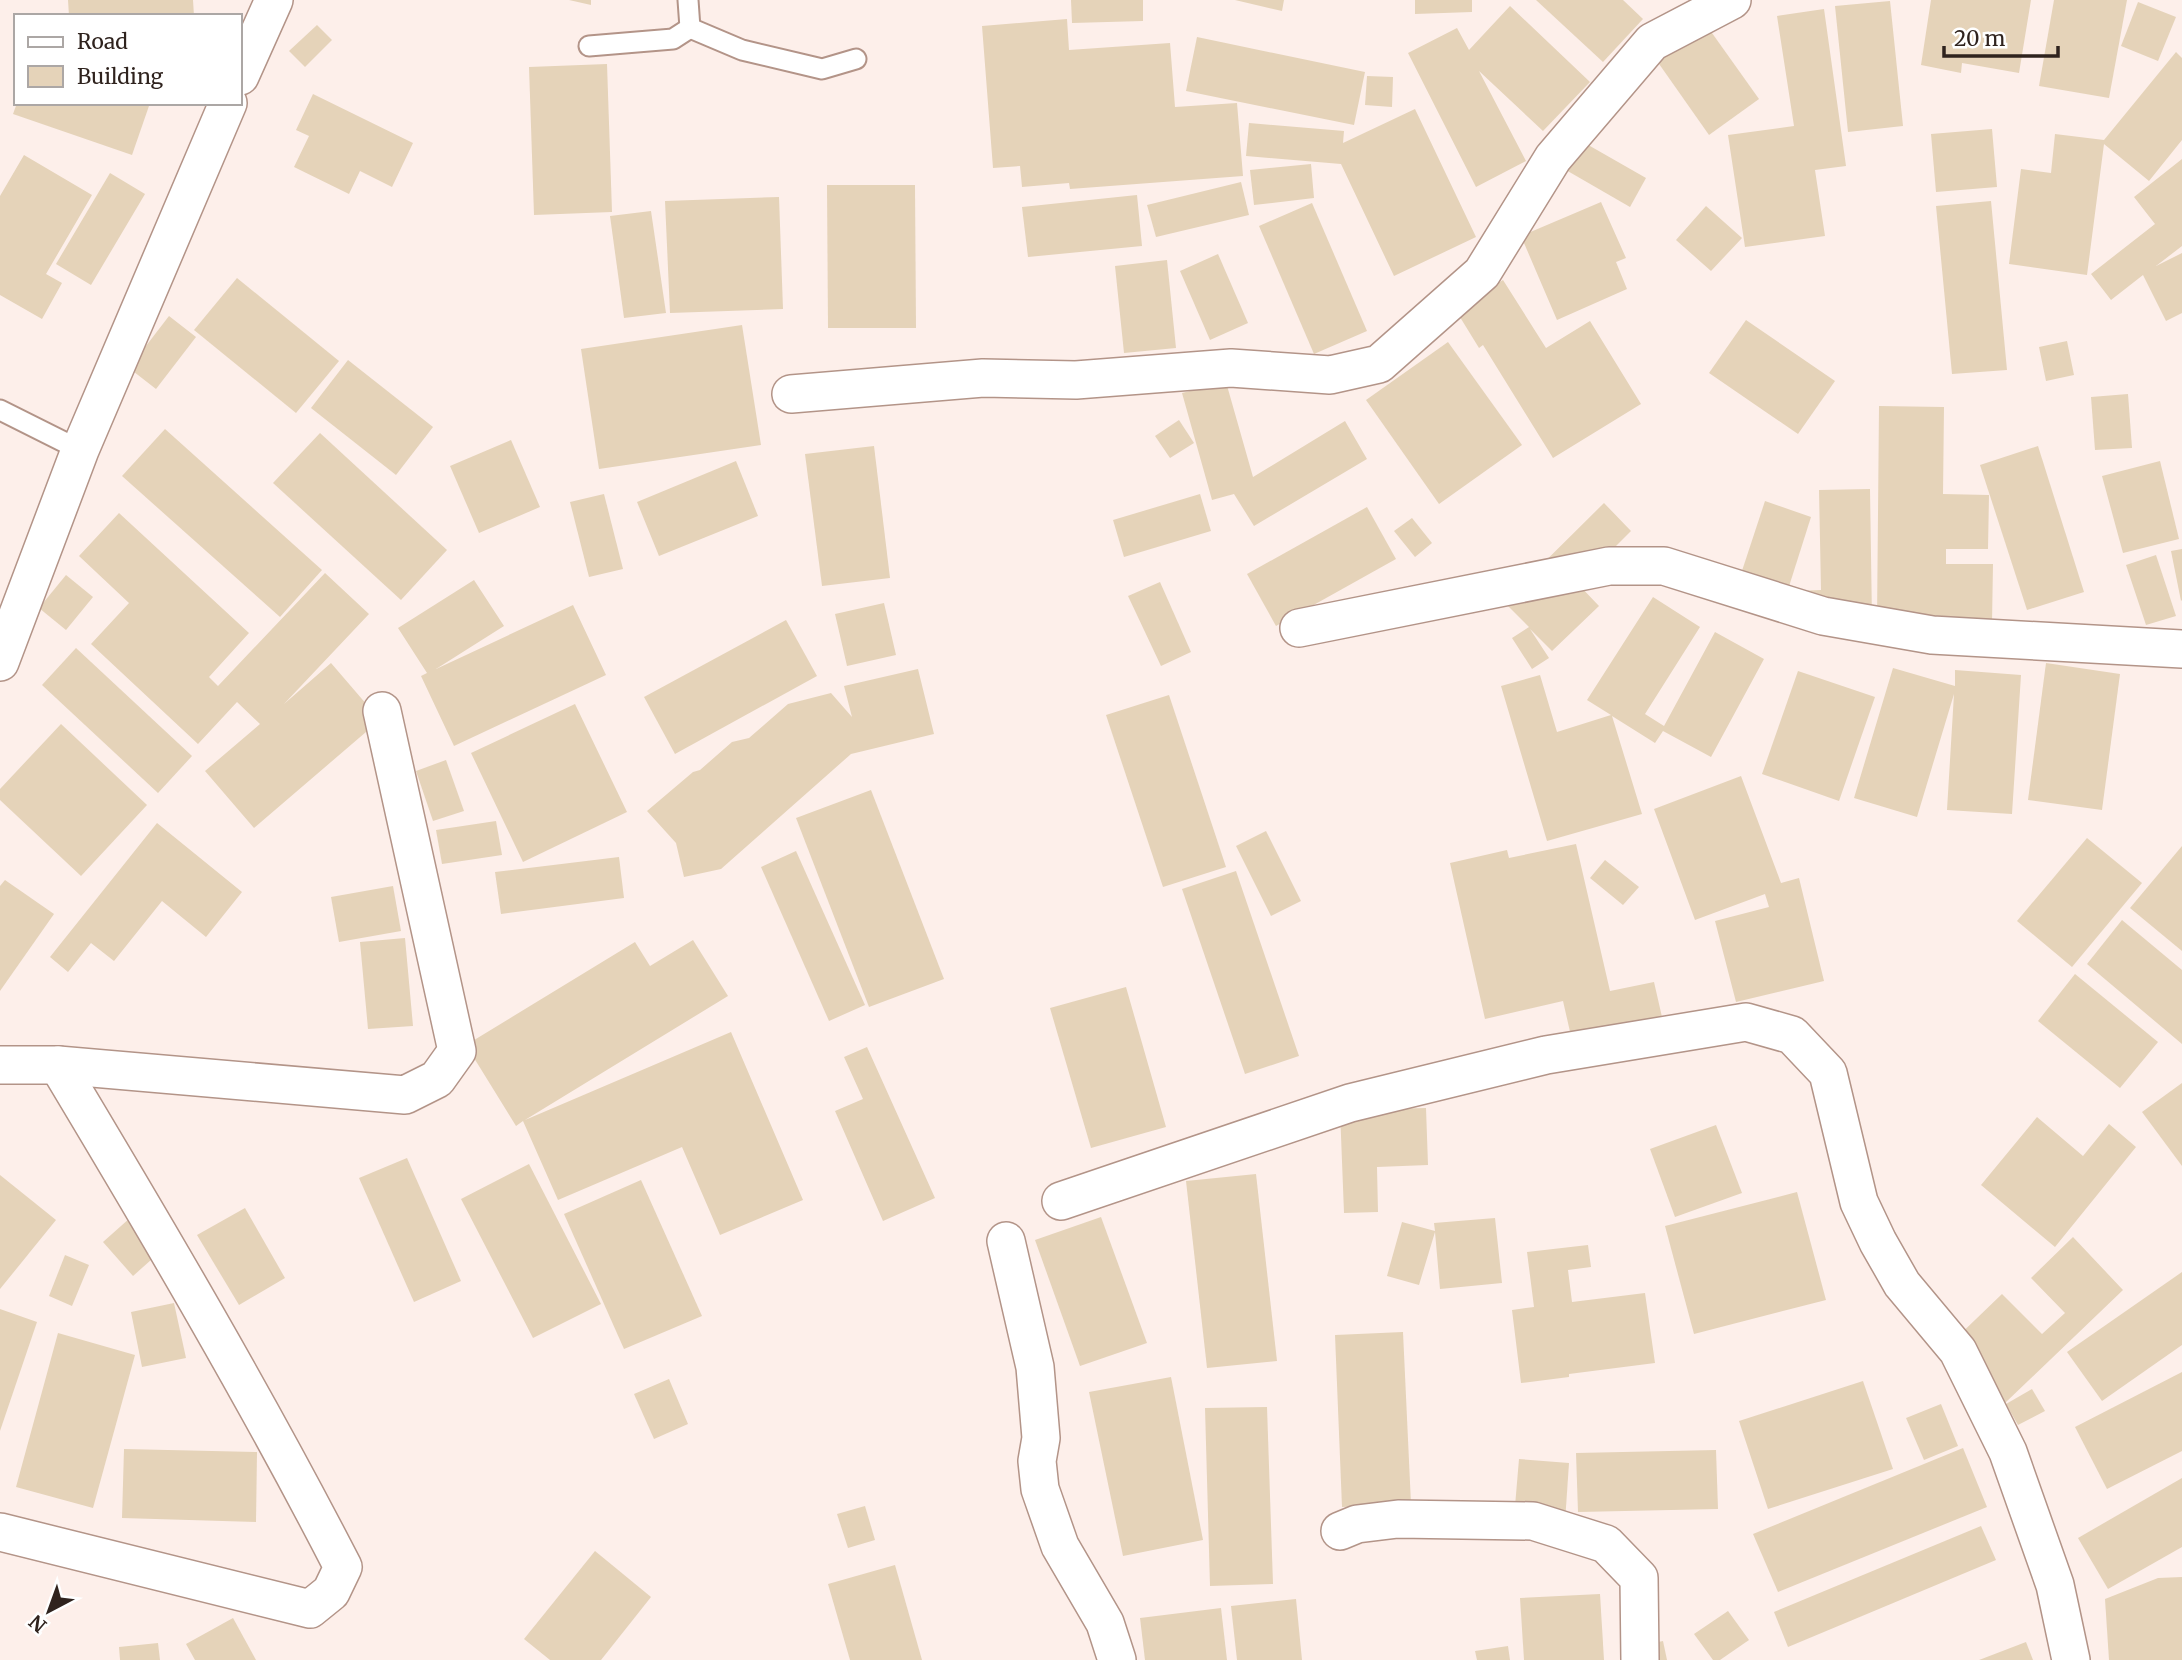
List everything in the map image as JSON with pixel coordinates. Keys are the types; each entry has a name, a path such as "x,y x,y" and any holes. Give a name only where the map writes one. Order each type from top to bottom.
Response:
{"street":[{"path":"242,72 274,0"},
{"path":"791,394 983,378 1076,380 1231,368 1330,375 1378,364 1482,273 1553,158 1652,42 1732,0"},
{"path":"0,662 79,450 227,105"},
{"path":"1299,628 1609,566 1664,566 1823,616 1932,635 2182,649"},
{"path":"0,1065 58,1065 405,1095 437,1079 457,1051 382,711"},
{"path":"1061,1201 1350,1103 1546,1055 1746,1022 1792,1035 1828,1073 1859,1202 1878,1242 1902,1284 1958,1351 2008,1452 2055,1585 2071,1660"},
{"path":"0,1532 310,1609 331,1592 343,1567 271,1430 150,1218 58,1065"},
{"path":"1006,1241 1035,1367 1041,1438 1037,1461 1040,1489 1060,1546 1105,1623 1117,1660"},
{"path":"1340,1531 1357,1524 1398,1519 1533,1521 1606,1544 1639,1578 1640,1660"}],"lane":[{"path":"688,0 690,28"},
{"path":"589,46 673,39 690,28"},
{"path":"690,28 742,50 822,69 856,59"},
{"path":"0,410 79,450"}],"building":[{"path":"68,0 193,0 194,14 69,14"},
{"path":"569,0 591,0 591,5"},
{"path":"1071,0 1143,0 1143,21 1072,23"},
{"path":"1235,0 1284,0 1282,11"},
{"path":"1415,0 1472,0 1472,12 1415,14"},
{"path":"1536,0 1623,0 1643,19 1603,62"},
{"path":"1931,0 2031,0 2019,73 1962,63 1961,73 1921,65"},
{"path":"2054,0 2127,0 2109,98 2039,86"},
{"path":"1890,1 1903,126 1848,132 1835,6"},
{"path":"2138,2 2176,17 2158,61 2121,46"},
{"path":"1510,6 1590,82 1543,131 1479,71 1526,161 1476,187 1408,53 1457,28 1469,50"},
{"path":"1824,9 1846,166 1815,170 1825,236 1745,247 1728,135 1794,126 1777,16"},
{"path":"1067,19 1069,50 1170,43 1175,107 1237,103 1243,176 1070,189 1069,183 1022,187 1020,166 993,168 982,26"},
{"path":"317,25 332,40 305,67 289,51"},
{"path":"1707,26 1759,99 1709,135 1657,61"},
{"path":"1197,37 1365,72 1354,125 1186,91"},
{"path":"2176,52 2182,58 2182,140 2149,181 2104,144 2087,275 2009,264 2021,169 2051,173 2055,134 2104,140"},
{"path":"607,64 612,212 534,215 529,67"},
{"path":"1367,76 1393,77 1392,107 1365,105"},
{"path":"313,94 413,143 392,187 360,171 349,194 294,167 309,136 296,130"},
{"path":"16,105 149,105 132,155 13,114"},
{"path":"1415,109 1476,237 1394,276 1341,164 1246,156 1249,123 1344,131 1343,143"},
{"path":"1992,129 1997,187 1936,192 1931,134"},
{"path":"1576,138 1646,178 1630,207 1559,166"},
{"path":"24,155 92,195 46,274 62,283 42,319 0,295 0,196"},
{"path":"2182,159 2182,246 2156,266 2182,253 2182,313 2166,321 2143,275 2111,300 2091,274 2155,224 2134,197"},
{"path":"1311,164 1314,198 1254,205 1250,170"},
{"path":"110,173 145,194 91,285 56,264"},
{"path":"1241,182 1249,215 1156,237 1147,205"},
{"path":"827,185 915,185 916,328 828,328"},
{"path":"1137,195 1142,246 1028,257 1022,207"},
{"path":"779,197 783,309 670,313 665,201"},
{"path":"1991,201 2007,370 1952,374 1936,206"},
{"path":"1601,202 1626,258 1616,262 1627,289 1557,320 1521,236"},
{"path":"1312,203 1367,331 1314,354 1259,226"},
{"path":"1706,206 1742,238 1711,271 1676,240"},
{"path":"651,211 666,313 624,318 610,216"},
{"path":"1218,254 1248,323 1210,340 1180,271"},
{"path":"1167,260 1176,348 1124,353 1115,266"},
{"path":"237,278 339,361 296,413 194,330"},
{"path":"1503,280 1546,348 1590,321 1641,404 1553,458 1483,345 1479,348 1455,309"},
{"path":"169,316 196,337 156,389 129,368"},
{"path":"1746,320 1835,381 1798,434 1709,373"},
{"path":"742,325 761,445 599,469 581,349"},
{"path":"2067,341 2074,375 2046,381 2039,347"},
{"path":"1448,342 1522,445 1439,504 1366,400"},
{"path":"348,360 433,427 396,475 311,408"},
{"path":"1226,382 1253,477 1345,421 1367,459 1254,526 1234,494 1212,500 1182,393"},
{"path":"2128,394 2132,448 2095,450 2091,397"},
{"path":"1879,406 1944,407 1943,494 1989,495 1988,549 1946,549 1946,564 1993,564 1992,623 1877,621"},
{"path":"1179,420 1194,443 1170,458 1155,436"},
{"path":"165,429 322,570 280,617 122,476"},
{"path":"320,433 447,550 401,600 273,483"},
{"path":"511,440 540,507 479,533 450,466"},
{"path":"874,446 890,578 822,586 805,454"},
{"path":"2038,446 2084,592 2027,610 1980,465"},
{"path":"736,461 758,516 659,556 637,502"},
{"path":"2160,461 2179,539 2123,553 2102,476"},
{"path":"1870,489 1872,620 1795,591 1821,590 1819,490"},
{"path":"604,494 623,569 589,577 570,502"},
{"path":"1200,494 1211,531 1124,557 1113,520"},
{"path":"1765,501 1811,517 1785,599 1738,583"},
{"path":"1604,503 1631,531 1578,584 1599,606 1552,651 1530,629 1549,658 1532,669 1512,638 1529,627 1504,602"},
{"path":"1367,507 1396,559 1276,626 1247,574"},
{"path":"119,513 249,633 209,677 218,686 325,573 369,614 284,704 331,663 380,720 254,828 205,771 260,724 237,702 198,744 91,644 129,603 79,556"},
{"path":"1412,518 1432,543 1415,557 1394,531"},
{"path":"2182,549 2182,600 2181,601 2171,551"},
{"path":"2156,555 2176,616 2146,625 2126,565"},
{"path":"66,575 93,597 66,630 39,608"},
{"path":"474,580 504,626 436,669 573,605 606,675 454,746 421,676 427,673 398,628"},
{"path":"1160,582 1191,652 1161,666 1128,596"},
{"path":"1653,597 1700,627 1645,714 1664,726 1715,632 1764,659 1711,757 1663,731 1655,743 1612,716 1642,814 1547,841 1501,686 1540,675 1557,732 1611,715 1587,700"},
{"path":"884,603 896,655 847,666 835,614"},
{"path":"786,620 817,676 675,754 644,697"},
{"path":"76,648 192,756 158,793 42,685"},
{"path":"2046,663 2120,674 2102,810 2028,800"},
{"path":"1893,668 1955,686 1955,670 2021,675 2012,814 1947,810 1954,694 1917,817 1854,798"},
{"path":"918,669 934,734 851,754 721,869 684,877 676,843 647,811 732,742 749,738 788,704 831,693 852,717 844,686"},
{"path":"1798,671 1875,697 1839,801 1762,774"},
{"path":"1169,695 1226,867 1163,887 1106,715"},
{"path":"575,704 627,812 523,862 471,753"},
{"path":"61,724 147,805 81,876 0,800 0,789"},
{"path":"446,760 464,811 433,821 416,771"},
{"path":"1741,776 1781,883 1799,878 1824,981 1736,1002 1715,921 1769,907 1765,894 1695,920 1654,809"},
{"path":"871,790 944,979 869,1007 796,818"},
{"path":"496,821 502,855 442,864 436,830"},
{"path":"157,823 242,892 206,937 162,901 114,961 91,943 68,972 50,957"},
{"path":"1266,831 1301,901 1271,916 1236,846"},
{"path":"2087,838 2142,883 2072,967 2017,921"},
{"path":"1576,844 1610,991 1654,982 1662,1017 1571,1036 1563,1001 1485,1019 1450,863 1507,850 1509,858"},
{"path":"2182,846 2182,951 2130,908"},
{"path":"796,851 865,1005 829,1021 761,867"},
{"path":"619,857 624,898 501,914 495,872"},
{"path":"1605,860 1639,887 1623,905 1590,878"},
{"path":"1236,871 1299,1056 1245,1074 1182,889"},
{"path":"5,880 54,914 0,991 0,886"},
{"path":"393,886 401,931 339,942 331,897"},
{"path":"2122,920 2182,970 2182,1044 2087,964"},
{"path":"405,938 413,1026 368,1029 360,942"},
{"path":"693,940 728,996 525,1120 731,1032 803,1200 720,1235 682,1147 558,1200 523,1121 516,1126 466,1045 635,942 650,966"},
{"path":"2075,974 2158,1042 2120,1088 2038,1021"},
{"path":"1126,987 1166,1127 1091,1148 1050,1008"},
{"path":"867,1047 935,1198 883,1221 835,1111 863,1099 844,1057"},
{"path":"2182,1083 2182,1166 2142,1112"},
{"path":"1426,1108 1428,1165 1377,1167 1378,1212 1344,1213 1340,1110"},
{"path":"2037,1117 2083,1156 2109,1124 2136,1147 2055,1247 1981,1185"},
{"path":"1716,1125 1742,1193 1675,1217 1650,1149"},
{"path":"407,1158 461,1281 414,1302 359,1178"},
{"path":"529,1164 601,1304 533,1338 461,1199"},
{"path":"1256,1174 1277,1361 1207,1368 1186,1181"},
{"path":"0,1175 56,1220 0,1289"},
{"path":"641,1180 702,1316 624,1349 564,1214"},
{"path":"1797,1192 1826,1300 1694,1334 1665,1226"},
{"path":"245,1208 285,1278 239,1305 197,1235"},
{"path":"1101,1217 1147,1343 1080,1366 1035,1240"},
{"path":"130,1218 161,1251 133,1276 103,1242"},
{"path":"1495,1218 1502,1283 1440,1289 1435,1232 1419,1285 1387,1276 1402,1222 1435,1231 1434,1223"},
{"path":"2073,1237 2123,1290 2005,1403 1949,1345 2002,1294 2042,1334 2065,1313 2031,1278"},
{"path":"1588,1245 1591,1267 1568,1270 1572,1302 1645,1293 1655,1363 1521,1383 1512,1310 1534,1307 1527,1252"},
{"path":"65,1255 89,1265 72,1306 49,1296"},
{"path":"2182,1272 2182,1345 2102,1401 2067,1352"},
{"path":"174,1303 186,1358 142,1367 131,1312"},
{"path":"0,1309 37,1322 0,1431"},
{"path":"1403,1332 1411,1504 1342,1507 1335,1335"},
{"path":"58,1333 135,1355 93,1508 16,1487"},
{"path":"2182,1372 2182,1451 2107,1489 2075,1427"},
{"path":"1171,1377 1203,1540 1123,1556 1089,1392"},
{"path":"669,1379 688,1424 654,1439 634,1394"},
{"path":"1863,1381 1893,1469 1768,1509 1739,1421"},
{"path":"2032,1389 2045,1411 2018,1425 2006,1404"},
{"path":"1941,1404 1958,1446 1924,1460 1906,1418"},
{"path":"1267,1407 1273,1584 1210,1586 1205,1408"},
{"path":"1963,1448 1987,1507 1778,1592 1753,1534"},
{"path":"124,1449 257,1452 256,1522 122,1518"},
{"path":"1716,1450 1718,1509 1578,1512 1576,1453"},
{"path":"1519,1459 1569,1463 1565,1522 1514,1518"},
{"path":"2182,1478 2182,1547 2108,1589 2078,1538"},
{"path":"865,1506 875,1540 848,1548 837,1514"},
{"path":"1981,1526 1996,1560 1788,1647 1774,1612"},
{"path":"595,1551 651,1597 601,1660 550,1660 524,1639"},
{"path":"895,1565 922,1660 850,1660 828,1584"},
{"path":"2182,1577 2182,1660 2109,1660 2105,1599 2158,1578"},
{"path":"1600,1594 1604,1660 1524,1660 1520,1598"},
{"path":"1296,1599 1302,1660 1237,1660 1231,1606"},
{"path":"1221,1608 1227,1660 1145,1660 1140,1618"},
{"path":"1728,1611 1749,1640 1720,1660 1713,1660 1694,1634"},
{"path":"233,1618 256,1660 195,1660 186,1644"},
{"path":"1663,1641 1667,1660 1638,1660 1635,1647"},
{"path":"2026,1642 2033,1660 1979,1660"},
{"path":"158,1643 160,1660 120,1660 119,1647"},
{"path":"1508,1646 1510,1660 1477,1660 1475,1651"}]}
